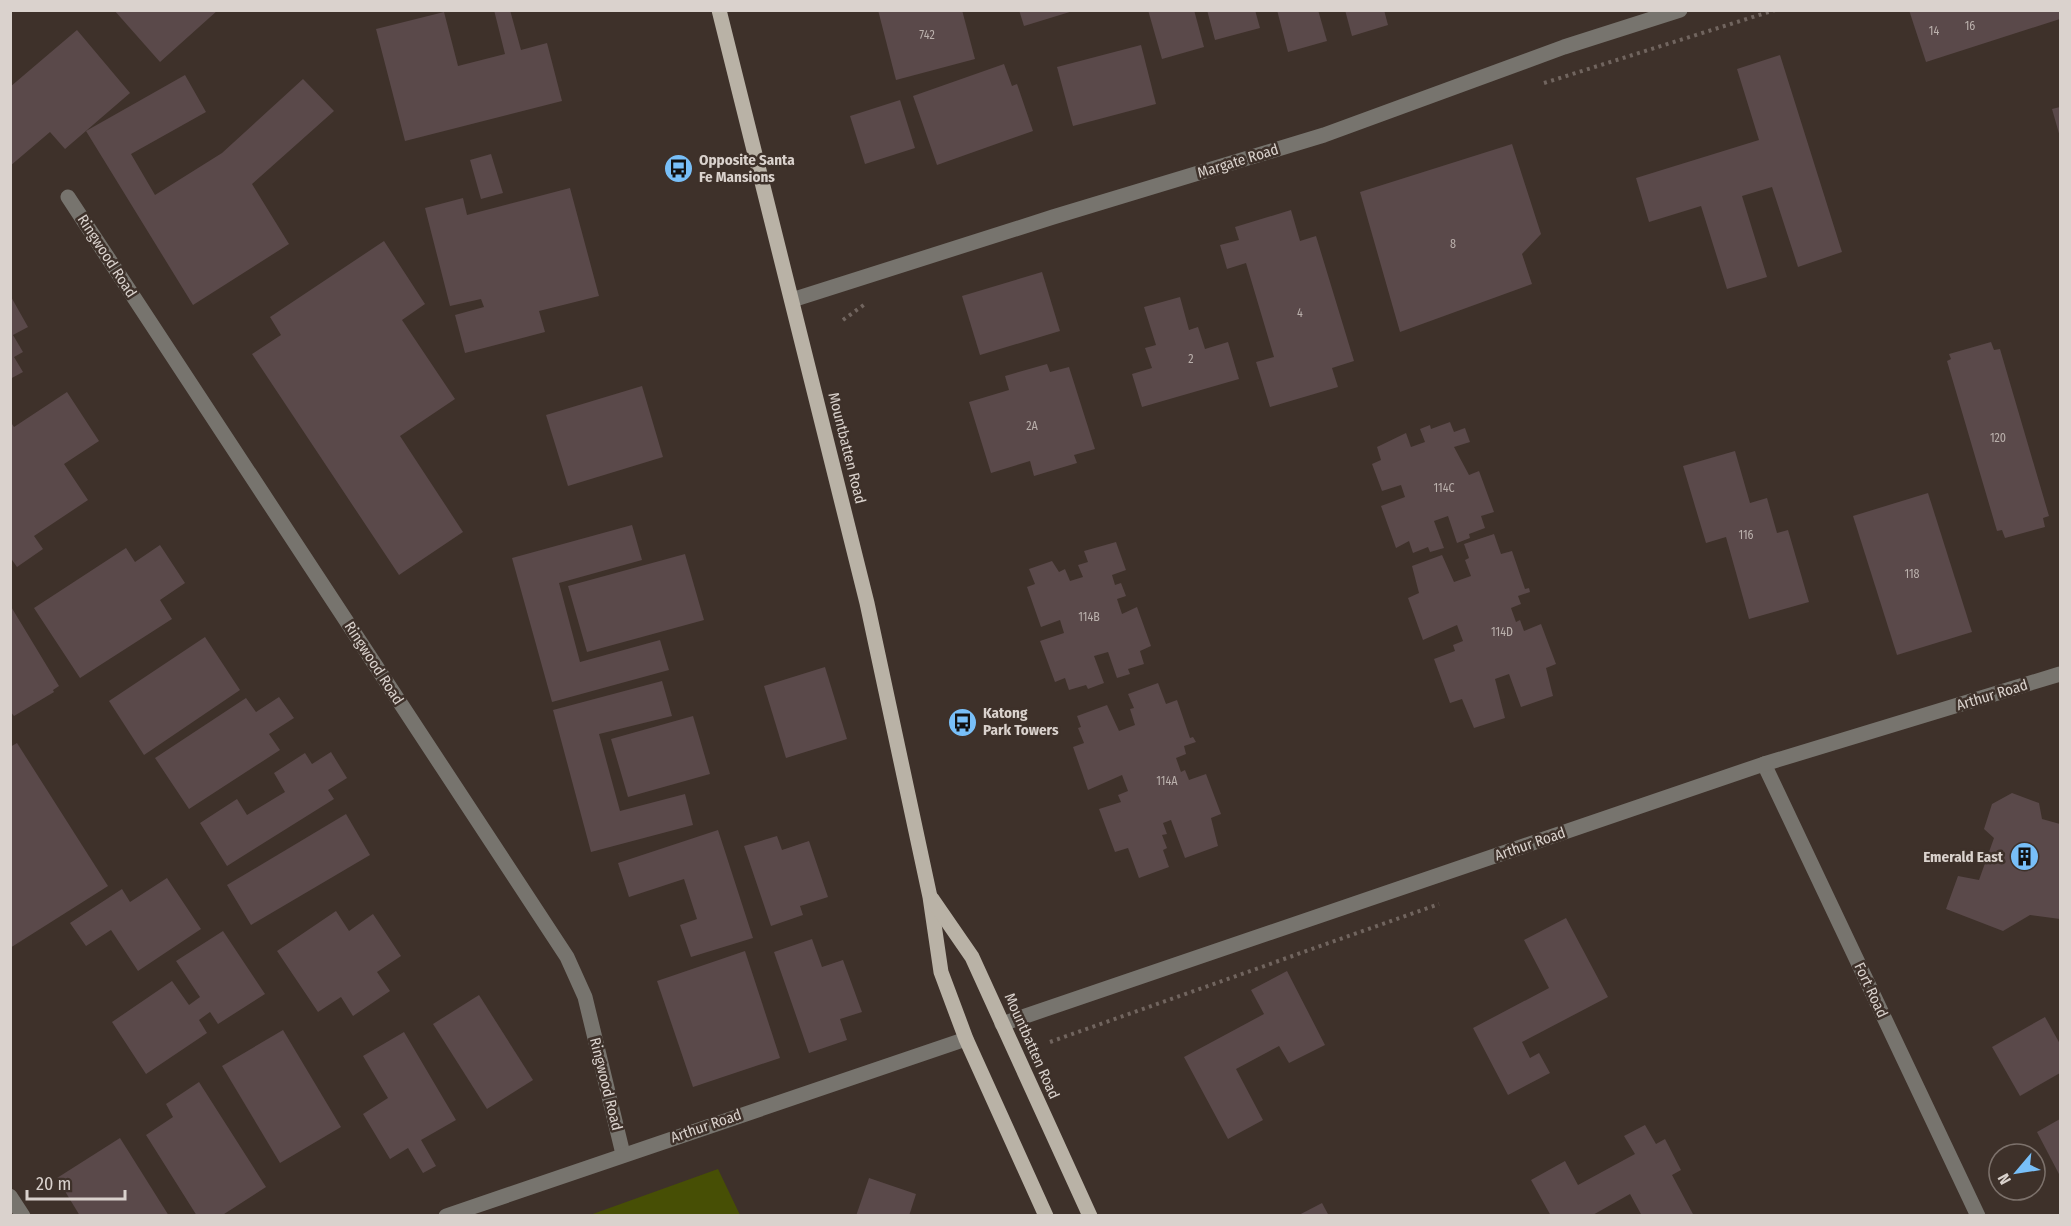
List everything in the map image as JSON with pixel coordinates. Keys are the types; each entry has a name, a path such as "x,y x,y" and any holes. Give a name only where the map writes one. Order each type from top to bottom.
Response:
{"main road":[{"name":"Mountbatten Road","path":"719,10 867,603 930,897 941,972 966,1039 1046,1215"},
{"name":"Mountbatten Road","path":"930,897 972,957 1090,1215"}],"street":[{"name":"Margate Road","path":"792,300 1053,217 1324,135 1564,47 1680,10"},
{"name":"Ringwood Road","path":"68,197 567,957 585,997 623,1154"},
{"name":"Arthur Road","path":"1002,1024 1764,764 2061,674"},
{"name":"Fort Road","path":"1764,764 1978,1215"},
{"name":"Arthur Road","path":"446,1215 966,1039"},
{"path":"10,1196 23,1215"}],"green space":[{"path":"718,1169 740,1215 590,1215"}],"building":[{"path":"114,10 218,10 160,62"},
{"path":"494,10 510,10 521,50 547,43 562,101 405,141 376,29 444,12 458,66 505,54"},
{"path":"878,10 962,10 975,59 896,80"},
{"path":"1019,10 1073,10 1073,11 1024,26"},
{"path":"1148,10 1194,10 1204,47 1162,59"},
{"path":"1207,10 1255,10 1260,28 1215,40"},
{"path":"1277,10 1318,10 1327,41 1288,52"},
{"path":"1345,10 1384,10 1388,25 1352,36"},
{"path":"1909,10 2060,10 2060,19 1926,62"},
{"path":"77,30 130,93 65,149 50,132 10,166 10,87"},
{"path":"1141,45 1156,104 1073,126 1057,67"},
{"path":"1780,55 1842,252 1798,267 1772,187 1742,196 1767,277 1727,289 1701,206 1649,222 1636,178 1759,140 1737,69"},
{"path":"1004,64 1012,86 1017,84 1033,131 937,165 913,96"},
{"path":"185,75 206,112 131,154 155,195 222,153 303,79 334,111 252,184 289,244 193,305 86,131"},
{"path":"900,100 915,148 865,164 850,116"},
{"path":"2060,107 2060,137 2052,109"},
{"path":"1512,144 1541,234 1522,254 1532,284 1400,332 1360,192"},
{"path":"491,154 503,193 481,199 470,160"},
{"path":"570,188 599,296 539,311 545,332 465,353 455,315 484,307 481,299 450,306 425,208 463,198 467,215"},
{"path":"1291,210 1300,241 1316,236 1354,361 1332,368 1338,387 1270,407 1256,362 1274,357 1246,263 1227,269 1220,245 1239,240 1235,227"},
{"path":"384,241 425,304 402,320 455,399 400,436 463,532 399,575 252,354 281,335 270,317"},
{"path":"1042,272 1060,331 980,355 962,296"},
{"path":"10,295 28,327 13,335 23,352 14,357 23,372 10,379"},
{"path":"1180,297 1189,330 1198,327 1205,349 1228,342 1239,379 1142,407 1132,374 1152,368 1145,348 1156,345 1144,307"},
{"path":"1991,342 1994,350 2000,349 2049,516 2043,518 2045,527 2005,538 2002,530 1997,531 1947,361 1951,359 1949,354"},
{"path":"1047,364 1050,372 1069,367 1095,449 1074,455 1077,463 1034,476 1030,461 991,473 969,402 1009,390 1005,376"},
{"path":"642,386 663,457 568,486 546,415"},
{"path":"67,392 99,441 64,464 88,500 34,536 43,549 17,567 10,557 10,421 14,427"},
{"path":"1450,422 1454,432 1465,428 1470,442 1454,447 1469,475 1479,471 1494,512 1481,516 1485,528 1469,534 1470,538 1457,543 1448,516 1434,521 1444,548 1430,552 1428,547 1413,553 1409,541 1396,548 1381,506 1405,497 1401,485 1382,491 1372,464 1381,460 1377,447 1406,433 1411,447 1425,442 1420,429 1430,425 1431,429"},
{"path":"1735,451 1750,503 1767,498 1777,533 1788,530 1809,602 1749,619 1726,537 1706,543 1683,466"},
{"path":"1928,493 1972,632 1897,655 1853,516"},
{"path":"632,525 642,560 559,583 580,662 660,640 669,670 552,702 512,558"},
{"path":"1494,534 1501,554 1512,551 1525,589 1529,588 1530,592 1518,596 1521,604 1511,608 1516,622 1520,620 1524,631 1541,624 1556,664 1546,668 1553,696 1521,707 1509,674 1495,679 1505,718 1474,728 1462,699 1450,703 1434,659 1455,651 1453,645 1463,641 1457,625 1423,640 1408,598 1419,593 1412,566 1442,555 1454,582 1471,576 1465,560 1469,558 1464,544"},
{"path":"1116,542 1126,570 1112,575 1115,585 1121,583 1126,596 1117,599 1122,614 1137,607 1151,646 1140,651 1144,664 1128,669 1130,674 1117,678 1108,652 1094,656 1104,683 1088,689 1086,685 1069,690 1065,678 1055,682 1040,641 1064,633 1060,620 1041,627 1027,587 1035,584 1029,569 1052,561 1059,572 1065,569 1070,581 1083,577 1078,565 1088,562 1084,551"},
{"path":"160,545 185,583 160,600 172,619 80,678 34,608 126,548 135,562"},
{"path":"685,554 704,620 587,652 568,586"},
{"path":"10,605 59,686 53,690 54,692 14,716 10,711"},
{"path":"205,637 240,690 144,755 109,701"},
{"path":"825,667 847,739 786,758 764,686"},
{"path":"662,681 672,716 599,734 620,811 685,794 693,825 591,852 553,710"},
{"path":"1158,683 1166,704 1177,700 1190,738 1193,737 1196,742 1184,746 1186,754 1176,758 1181,772 1185,770 1189,780 1206,774 1221,814 1211,818 1218,846 1185,858 1171,820 1163,823 1167,834 1162,835 1167,848 1163,850 1169,867 1139,878 1128,848 1115,852 1099,809 1121,802 1118,795 1128,791 1122,775 1088,790 1073,747 1084,743 1078,728 1081,727 1077,716 1107,705 1119,731 1135,725 1130,709 1134,708 1128,694"},
{"path":"279,697 294,718 269,734 280,750 189,809 155,758 246,698 256,712"},
{"path":"693,716 710,774 628,797 611,739"},
{"path":"17,743 108,886 10,948 10,747"},
{"path":"331,752 347,778 328,790 334,799 227,866 200,823 237,799 247,815 285,792 274,773 305,753 312,764"},
{"name":"Emerald East","path":"2012,793 2039,803 2042,819 2060,824 2060,919 2030,915 2003,931 1946,909 1958,876 1979,880 1994,838 1984,829 1992,804"},
{"path":"346,814 370,855 251,925 227,885"},
{"path":"718,830 753,938 691,957 680,925 697,919 684,879 629,897 618,863"},
{"path":"777,836 782,850 809,841 828,897 800,906 803,915 771,926 744,846"},
{"path":"167,878 201,929 138,971 111,930 86,946 70,923 122,889 130,902"},
{"path":"336,911 349,931 373,914 401,956 377,972 390,991 353,1016 341,997 318,1012 277,951"},
{"path":"1566,918 1608,997 1522,1042 1530,1058 1539,1053 1550,1073 1508,1095 1473,1028 1549,988 1524,940"},
{"path":"223,931 265,994 218,1024 210,1012 199,1020 207,1033 146,1074 112,1022 172,981 189,1005 200,997 176,961"},
{"path":"812,939 822,967 843,960 862,1012 840,1019 847,1040 809,1053 774,952"},
{"path":"745,951 780,1058 693,1087 657,981"},
{"path":"1287,971 1325,1045 1289,1063 1279,1046 1236,1069 1263,1120 1228,1139 1184,1057 1264,1014 1251,990"},
{"path":"479,995 533,1080 487,1109 433,1024"},
{"path":"2045,1017 2060,1044 2060,1073 2020,1096 1992,1047"},
{"path":"283,1030 341,1127 280,1163 222,1066"},
{"path":"404,1032 456,1120 421,1140 436,1166 423,1173 408,1148 390,1159 363,1114 388,1098 363,1056"},
{"path":"199,1082 266,1187 221,1216 197,1216 146,1135 173,1117 166,1104"},
{"path":"2060,1119 2060,1176 2047,1151 2047,1142 2042,1142 2037,1132"},
{"path":"1645,1125 1656,1144 1665,1139 1681,1170 1672,1175 1694,1216 1642,1216 1630,1194 1591,1216 1551,1216 1531,1180 1565,1161 1578,1185 1635,1154 1624,1136"},
{"path":"120,1138 169,1216 80,1216 57,1178"},
{"path":"869,1178 916,1194 909,1216 856,1216"},
{"path":"1322,1203 1329,1216 1297,1216"}],"place":[{"name":"Opposite Santa Fe Mansions","path":"678,169"},
{"name":"Katong Park Towers","path":"962,722"},
{"name":"Emerald East","path":"2024,857"}]}
